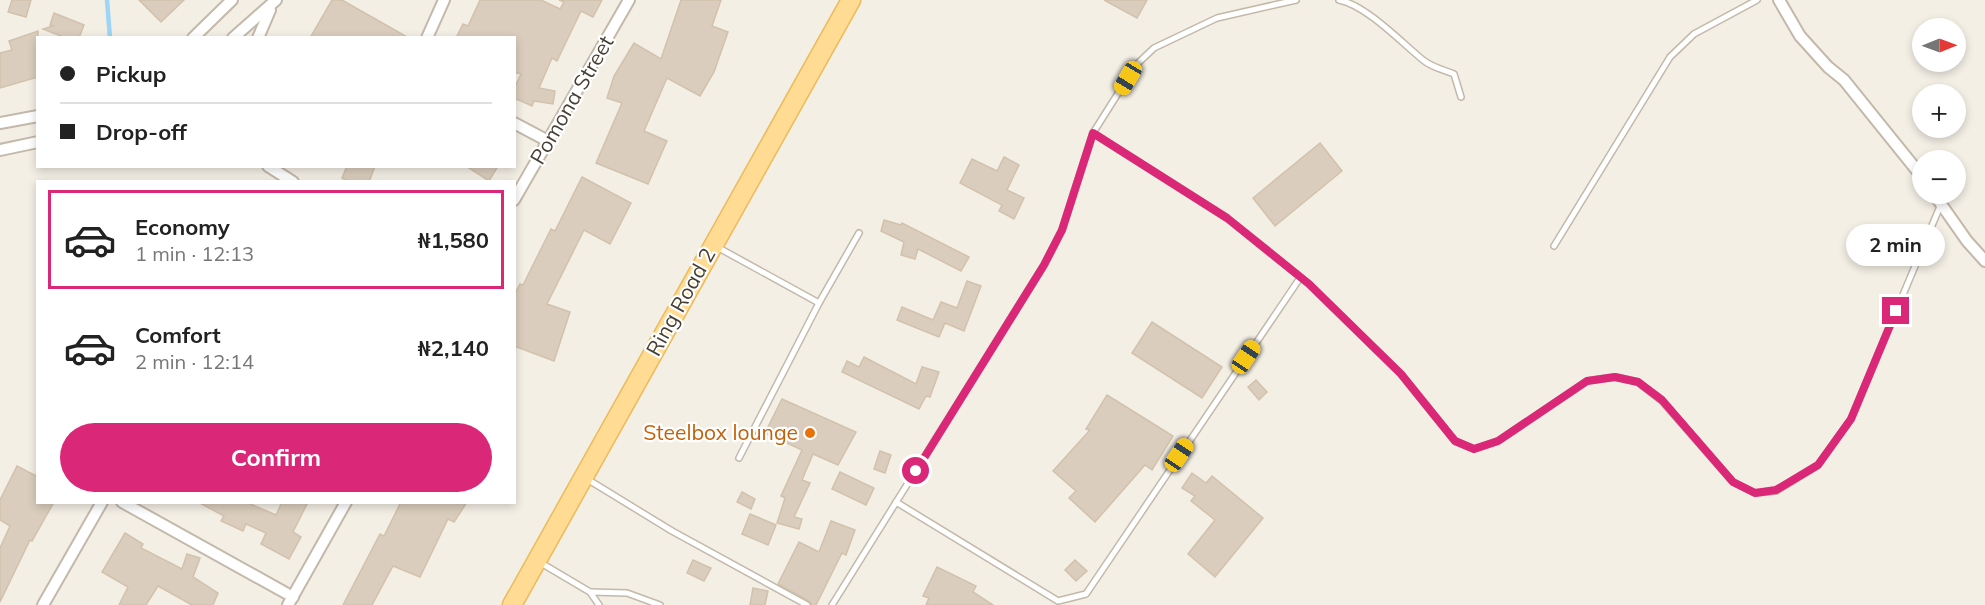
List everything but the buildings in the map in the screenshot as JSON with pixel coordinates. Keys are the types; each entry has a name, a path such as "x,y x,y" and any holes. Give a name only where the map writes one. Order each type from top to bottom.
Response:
{"main road":[{"name":"Ring Road 2","path":"512,605 851,0"}],"street":[{"path":"195,36 232,0"},
{"path":"428,36 444,0"},
{"name":"Pomona Street","path":"516,197 629,0"},
{"path":"1779,0 1800,36 1828,68 1851,88 1867,112 1890,135 1912,164"},
{"path":"235,36 273,4"},
{"path":"259,36 273,4"},
{"path":"0,123 36,116"},
{"path":"516,124 548,141"},
{"path":"0,150 36,142"},
{"path":"271,168 288,180"},
{"path":"1941,204 1985,261"},
{"path":"43,605 101,504"},
{"path":"125,504 291,601 345,504"}],"lane":[{"path":"832,605 1044,265 1062,230 1093,133 1136,65 1154,48 1216,18 1296,0"},
{"path":"1339,0 1357,8 1401,38 1425,62 1454,74 1461,97"},
{"path":"1554,246 1670,57 1694,34 1757,0"},
{"path":"1093,133 1227,218 1300,278 1401,374 1455,441 1474,449 1498,441 1587,381 1615,377 1638,382 1662,400 1733,482 1755,493 1776,490 1818,465 1851,419 1941,204"},
{"path":"739,458 819,303 859,233"},
{"path":"713,244 819,303"},
{"path":"896,502 1058,601 1086,594 1300,278"},
{"path":"583,477 672,531 807,605"},
{"path":"536,560 590,592 599,605"},
{"path":"590,592 627,593 660,605"}],"waterway":[{"path":"107,0 110,36"}],"place":[{"name":"Steelbox lounge","path":"810,433"}],"route":[{"path":"916,471 1044,265 1062,230 1093,133 1227,218 1309,284 1401,374 1455,441 1474,449 1498,441 1587,381 1615,377 1638,382 1662,400 1733,482 1755,493 1776,490 1818,465 1851,419 1896,311"}]}
